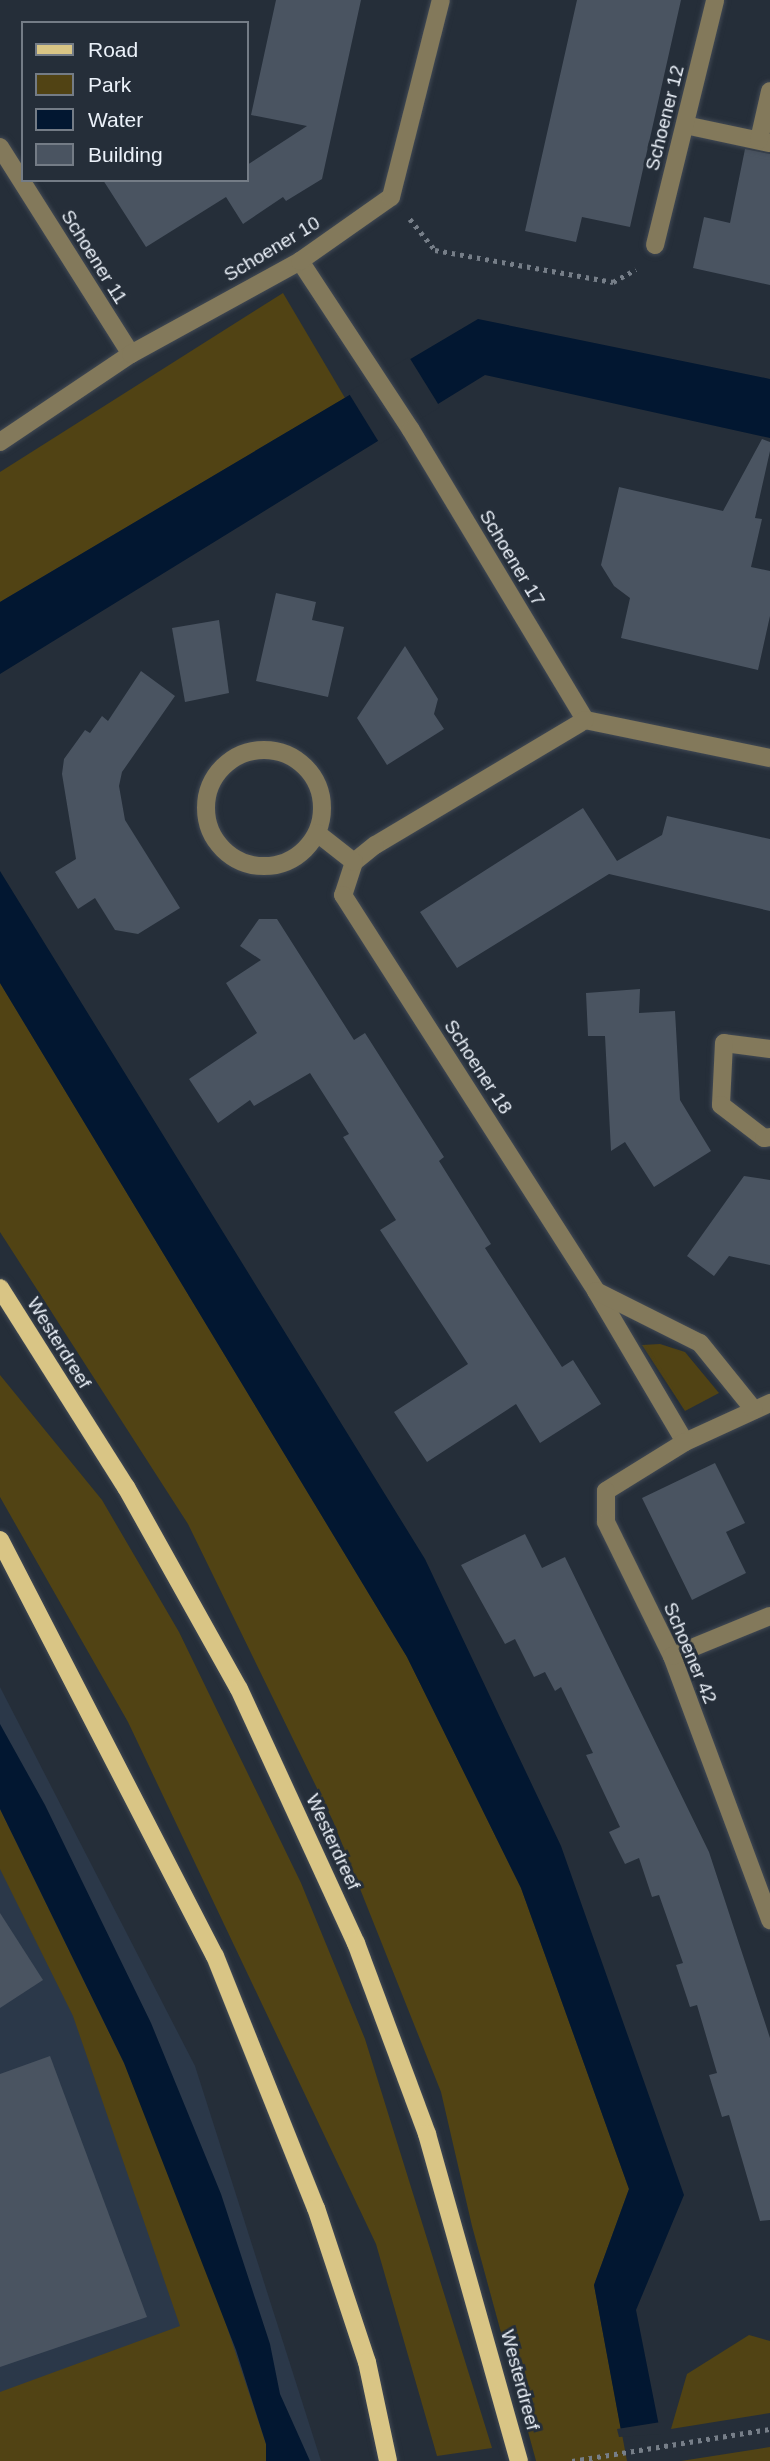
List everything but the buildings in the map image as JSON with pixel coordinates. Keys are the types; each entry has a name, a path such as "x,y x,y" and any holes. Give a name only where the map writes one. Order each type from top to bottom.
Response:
{"main road":[{"name":"Westerdreef","path":"0,1288 126,1487 239,1689 356,1943 427,2134 519,2461"},
{"path":"0,1540 215,1956 316,2207 367,2362 388,2461"}],"street":[{"path":"391,197 441,0"},
{"name":"Schoener 12","path":"654,245 716,0"},
{"path":"685,125 764,142 770,90"},
{"name":"Schoener 11","path":"0,147 21,180"},
{"name":"Schoener 11","path":"22,182 131,354"},
{"name":"Schoener 10","path":"0,442 131,354 300,261 391,197"},
{"name":"Schoener 17","path":"300,261 411,430 585,720"},
{"path":"317,833 354,862 585,720 770,758"},
{"path":"259,750 279,752 298,760 320,793 317,833 293,859 257,866 240,861 213,837 206,802 211,784 239,756 259,750"},
{"name":"Schoener 18","path":"354,862 343,895 596,1291 685,1442"},
{"path":"770,1049 724,1044 721,1105 764,1138 770,1137"},
{"path":"596,1291 700,1343 762,1406 685,1442"},
{"name":"Schoener 42","path":"685,1442 606,1491 606,1522 672,1656 770,1920"},
{"path":"672,1656 770,1616"}],"path":[{"path":"391,197 435,250 614,282 652,260 654,245"},
{"path":"572,2461 770,2429"}],"shaded area":[{"path":"0,1687 195,2066 321,2461 0,2461"}],"green space":[{"path":"283,293 345,398 0,602 0,472"},
{"path":"0,983 407,1657 521,1888 629,2189 594,2285 627,2461 536,2461 472,2226 441,2092 333,1821 188,1524 0,1232"},
{"path":"660,1344 685,1352 719,1393 685,1411 642,1345"},
{"path":"0,1375 102,1500 179,1632 301,1883 365,2039 492,2448 437,2456 376,2244 128,1722 0,1497"},
{"path":"0,1809 124,2063 202,2252 266,2444 266,2461 0,2461 0,2392 180,2326 73,2016 0,1869"},
{"path":"749,2335 770,2341 770,2413 671,2429 687,2374"},
{"path":"770,2447 770,2461 681,2461"}],"water":[{"path":"478,319 770,379 770,438 485,375 0,674 0,602"},
{"path":"0,871 425,1559 561,1846 684,2195 636,2310 660,2431 622,2436 594,2285 629,2189 521,1888 407,1657 0,983"},
{"path":"0,1724 45,1805 151,2023 221,2194 270,2344 280,2394 310,2461 266,2461 266,2444 236,2350 124,2063 0,1809"}],"pier":[{"path":"409,357 440,407 380,444 348,392"},
{"path":"661,2422 661,2434 619,2437 617,2429"}]}
